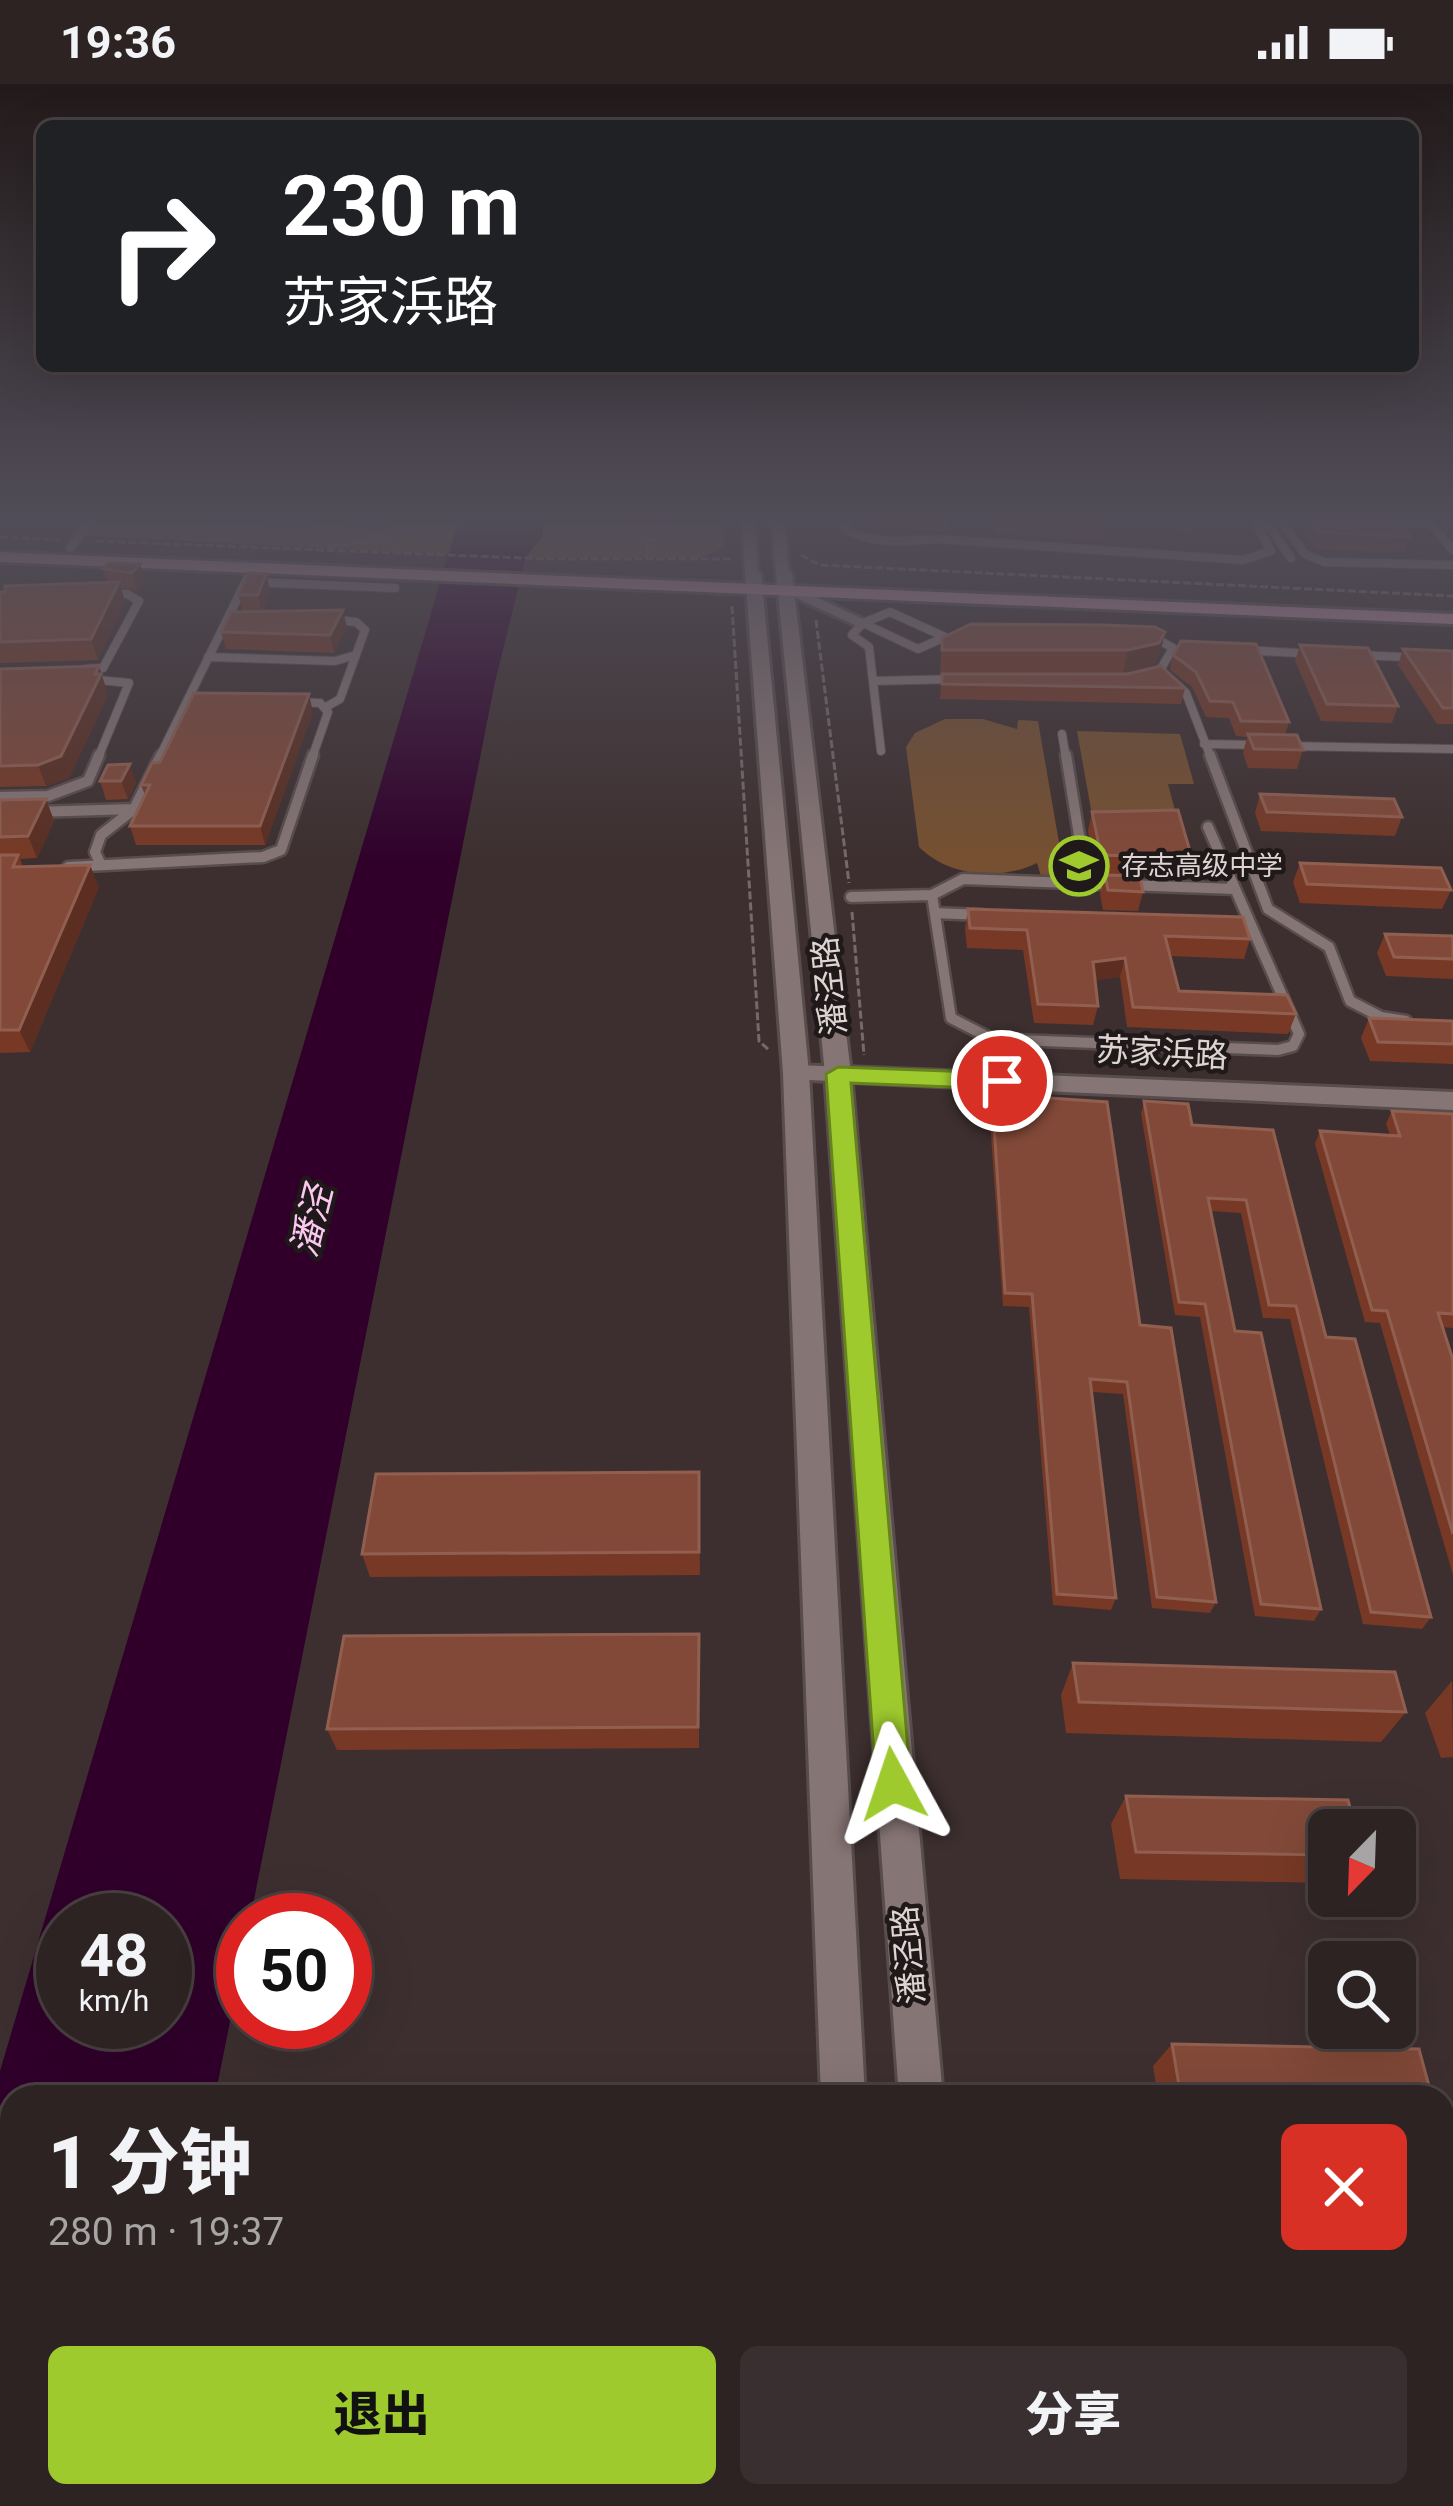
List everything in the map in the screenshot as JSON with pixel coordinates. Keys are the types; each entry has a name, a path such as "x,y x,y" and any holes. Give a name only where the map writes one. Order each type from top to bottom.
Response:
{"main road":[{"name":"潘泾路","path":"759,635 796,1073 796,1166 842,2085"},
{"name":"潘泾路","path":"792,635 852,1075 920,2085"},
{"name":"苏家浜路","path":"796,1073 1453,1101"}],"lane":[{"path":"0,797 48,796 88,781 129,682 84,674 103,668 121,635"},
{"path":"100,863 95,852 101,835 134,809 220,635"},
{"path":"288,702 326,707 340,699 362,635"},
{"path":"852,635 869,647 881,751"},
{"path":"888,635 918,649 945,637"},
{"path":"941,635 968,638"},
{"path":"1148,635 1162,638 1173,648 1196,649"},
{"path":"1137,679 1159,672 1173,648"},
{"path":"918,649 920,678"},
{"path":"1220,650 1453,659"},
{"path":"208,657 335,661 356,655"},
{"path":"1159,672 1186,693 1268,909 1329,947 1350,1000 1381,1017 1419,1021"},
{"path":"873,681 962,679"},
{"path":"183,703 204,703"},
{"path":"56,868 263,857 281,850 326,707"},
{"path":"1061,734 1087,884"},
{"path":"1204,744 1453,749"},
{"path":"0,813 134,809"},
{"path":"932,896 951,1018 980,1036 1278,1050 1293,1046 1299,1034 1208,827"},
{"path":"850,897 932,896 963,879 1235,889"},
{"path":"935,913 1003,915"},
{"path":"1229,925 1251,926"}],"path":[{"name":"潘泾路","path":"730,635 759,1041 796,1073"},
{"name":"潘泾路","path":"818,635 850,897 852,1075"}],"shaded area":[{"path":"945,719 983,719 1017,729 1018,720 1038,721 1065,877 1041,876 1037,863 992,874 960,870 919,847 906,747 915,733"},
{"path":"1077,731 1180,734 1194,784 1168,784 1177,818 1092,815"}],"water":[{"name":"潘泾","path":"425,635 507,635 255,1893 216,1893 216,2049 225,2049 217,2085 0,2085 0,2071 36,1949 36,2049 192,2049 192,1893 53,1893"}],"building":[{"path":"0,635 93,635 91,639 0,642"},
{"path":"1163,635 1159,643 1128,650 942,650 942,638"},
{"path":"1181,641 1256,644 1289,722 1241,721 1233,702 1210,701 1196,672 1173,655"},
{"path":"1300,645 1368,648 1398,706 1327,704"},
{"path":"1403,649 1453,651 1453,708 1443,708"},
{"path":"99,666 95,674 101,674 61,756 38,765 0,766 0,669"},
{"path":"1161,666 1185,688 942,684 942,674 1127,674"},
{"path":"194,693 309,694 260,826 130,826 150,785 141,785 152,763 160,762"},
{"path":"1248,734 1297,735 1303,750 1254,749"},
{"path":"130,764 121,781 100,781 108,765"},
{"path":"1260,794 1394,799 1402,817 1267,812"},
{"path":"46,799 28,836 0,837 0,800"},
{"path":"1178,810 1192,858 1101,855 1092,812"},
{"path":"0,855 18,855 13,867 90,865 19,1030 0,1030"},
{"path":"1300,863 1441,868 1451,890 1307,884"},
{"path":"1105,875 1140,876 1143,892 1108,890"},
{"path":"968,909 1243,917 1250,939 1165,936 1179,991 1287,995 1296,1014 1133,1007 1125,958 1093,962 1098,1006 1038,1004 1027,930 970,928"},
{"path":"1385,934 1453,936 1453,959 1394,957"},
{"path":"1369,1018 1453,1021 1453,1044 1378,1042"},
{"path":"992,1094 1107,1102 1140,1325 1171,1328 1216,1602 1157,1597 1127,1382 1090,1379 1116,1598 1057,1594 1032,1294 1005,1293"},
{"path":"1144,1101 1188,1104 1192,1125 1273,1130 1326,1337 1355,1339 1431,1617 1371,1612 1296,1306 1269,1305 1246,1200 1208,1198 1235,1331 1261,1333 1321,1609 1261,1604 1205,1304 1179,1302"},
{"path":"1392,1111 1453,1114 1453,1314 1438,1313 1453,1360 1453,1534 1387,1311 1372,1310 1320,1131 1400,1136"},
{"path":"699,1472 699,1552 362,1554 376,1474"},
{"path":"699,1634 698,1727 327,1729 344,1636"},
{"path":"1073,1663 1395,1672 1406,1712 1079,1702"},
{"path":"1126,1796 1348,1800 1350,1809 1308,1809 1308,1855 1136,1852"},
{"path":"1172,2044 1419,2049 1429,2085 1179,2085"}],"place":[{"name":"存志高级中学","path":"1079,866"}],"route":[{"path":"893,1784 838,1074 1002,1081"}]}
